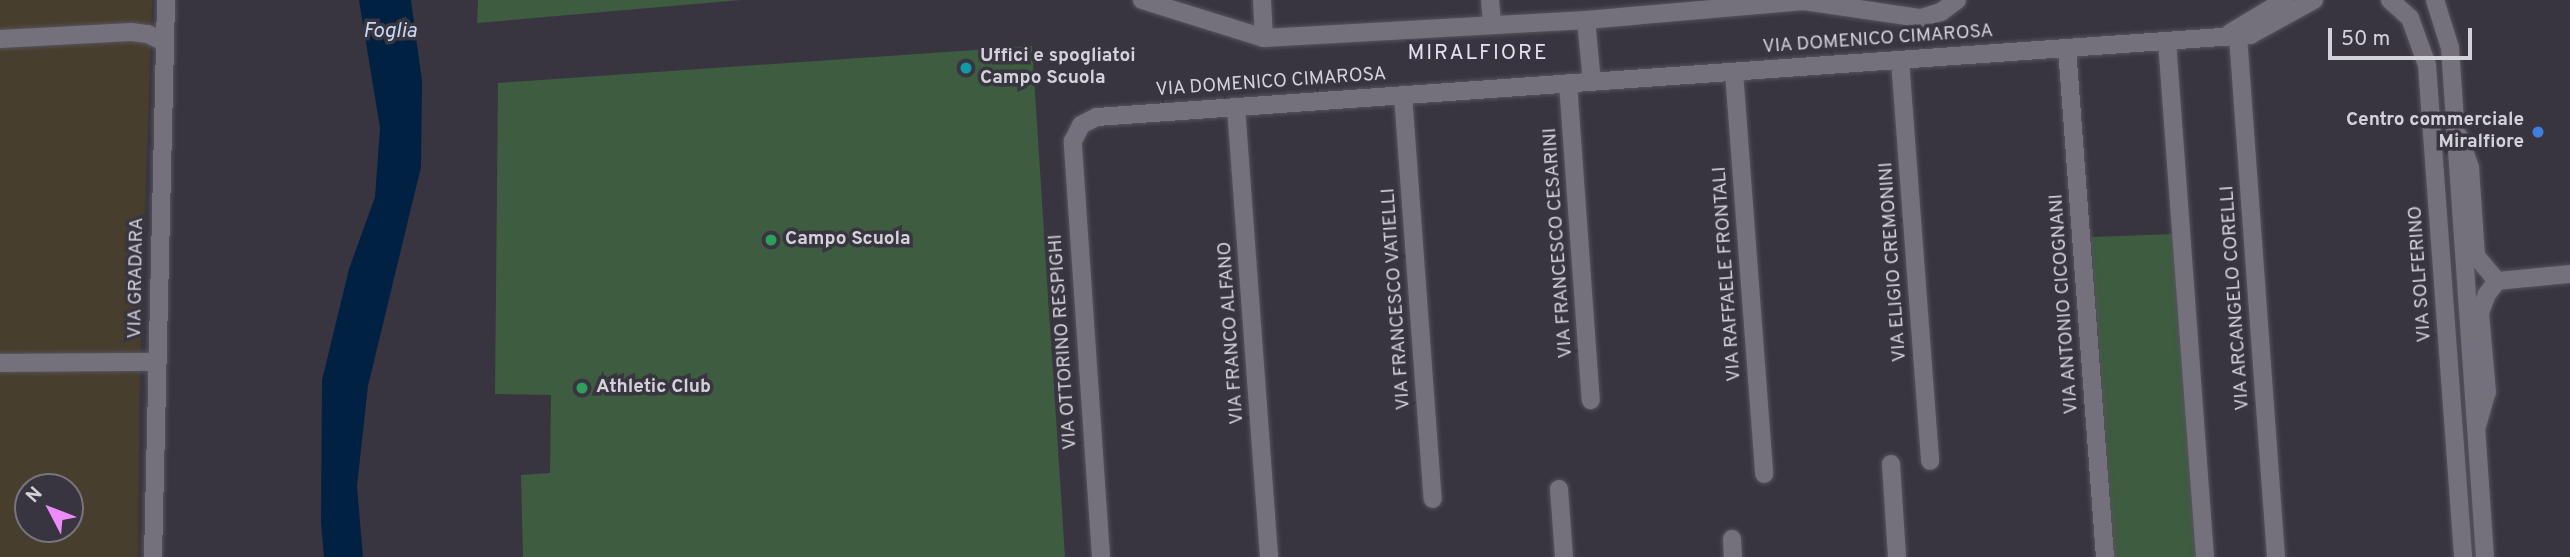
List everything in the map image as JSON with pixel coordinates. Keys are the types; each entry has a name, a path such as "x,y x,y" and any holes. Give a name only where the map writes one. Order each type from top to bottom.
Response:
{"street":[{"name":"VIA GRADARA","path":"153,557 166,0"},
{"name":"VIA DOMENICO CIMAROSA","path":"1142,0 1264,38 1586,20 1733,5 1804,1 1922,18 1941,12 1956,0"},
{"path":"1262,0 1264,38"},
{"path":"1490,0 1492,25"},
{"name":"VIA DOMENICO CIMAROSA","path":"2233,35 2285,0"},
{"name":"VIA DOMENICO CIMAROSA","path":"1081,125 1097,117 2233,35 2265,29 2314,0"},
{"name":"VIA SOLFERINO","path":"2390,0 2410,18 2427,65 2463,557"},
{"path":"2435,0 2450,48 2485,557"},
{"path":"1586,20 1591,82"},
{"path":"0,39 131,32 148,34 164,42"},
{"name":"VIA ARCANGELO CORELLI","path":"2233,35 2276,557"},
{"path":"2167,41 2205,557"},
{"name":"VIA ANTONIO CICOGNANI","path":"2067,48 2105,557"},
{"name":"VIA ELIGIO CREMONINI","path":"1900,60 1930,461"},
{"name":"VIA RAFFAELE FRONTALI","path":"1734,72 1764,474"},
{"name":"VIA FRANCESCO CESARINI","path":"1568,83 1591,400"},
{"name":"VIA FRANCESCO VATIELLI","path":"1403,95 1433,499"},
{"name":"VIA FRANCO ALFANO","path":"1236,107 1269,557"},
{"name":"VIA OTTORINO RESPIGHI","path":"1081,125 1073,141 1101,557"},
{"path":"2455,126 2470,168 2476,256 2497,281"},
{"path":"2476,430 2487,391 2480,313 2487,294 2497,281 2570,274"},
{"path":"0,363 156,362"},
{"path":"1891,464 1897,557"},
{"path":"1559,489 1564,557"}],"shaded area":[{"path":"0,0 152,0 140,362 138,557 0,557"}],"green space":[{"path":"478,0 741,0 477,23"},
{"name":"Campo Scuola","path":"1032,46 1065,557 523,557 521,475 550,473 551,395 495,394 498,83"},
{"path":"2174,234 2196,557 2114,557 2091,237"}],"water":[{"name":"Foglia","path":"359,0 411,0 422,81 421,167 368,386 357,486 363,557 324,557 321,523 322,380 349,269 375,197 380,128"}],"place":[{"name":"Uffici e spogliatoi Campo Scuola","path":"966,68"},
{"name":"Centro commerciale Miralfiore","path":"2538,132"},
{"name":"Campo Scuola","path":"771,240"},
{"name":"Athletic Club","path":"582,388"}],"district":[{"name":"MIRALFIORE","path":"1478,54"}]}
